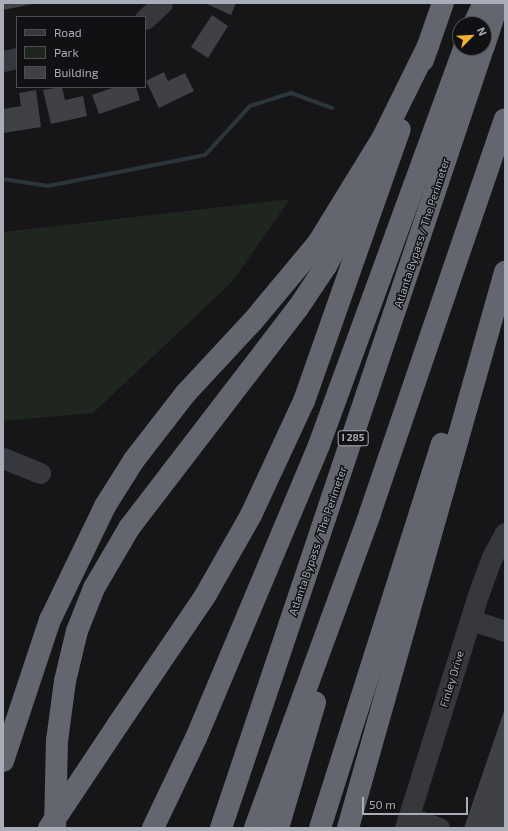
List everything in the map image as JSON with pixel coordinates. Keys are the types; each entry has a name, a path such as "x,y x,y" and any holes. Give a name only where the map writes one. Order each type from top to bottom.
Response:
{"highway":[{"path":"50,828 205,596 251,515 304,400 442,3"},
{"path":"478,16 484,3"},
{"name":"Atlanta Bypass / The Perimeter","path":"492,22 498,3"},
{"path":"3,761 50,620 105,506 134,460 186,393 253,321 318,243 382,139 428,46"},
{"path":"153,828 196,738 319,445 461,56"},
{"name":"Atlanta Bypass / The Perimeter","path":"221,828 481,56"},
{"path":"255,828 370,513 505,119"},
{"path":"55,828 57,741 65,681 77,631 94,588 129,528 298,308 326,266 354,219 402,121"},
{"path":"320,828 428,484 502,282"},
{"path":"348,828 502,282"},
{"path":"278,828 370,513"}],"street":[{"path":"146,18 162,3"},
{"path":"3,61 16,58"},
{"path":"3,458 40,473"},
{"name":"Finley Drive","path":"407,823 492,556 505,533"},
{"path":"471,620 505,631"},
{"path":"407,823 439,828"}],"green space":[{"path":"290,199 232,282 93,413 3,421 3,232"}],"building":[{"path":"3,3 33,3 33,4 3,10"},
{"path":"205,3 236,3 231,15"},
{"path":"212,15 228,26 208,58 191,47"},
{"path":"164,72 168,81 185,73 194,91 159,108 146,81"},
{"path":"62,88 65,100 83,96 87,116 51,124 43,90"},
{"path":"112,88 136,88 140,100 99,114 92,95"},
{"path":"36,90 41,127 3,133 3,109 21,106 19,93"},
{"path":"505,708 505,828 464,828"}],"waterway":[{"path":"3,179 48,186 205,155 250,106 291,93 332,108"}]}
